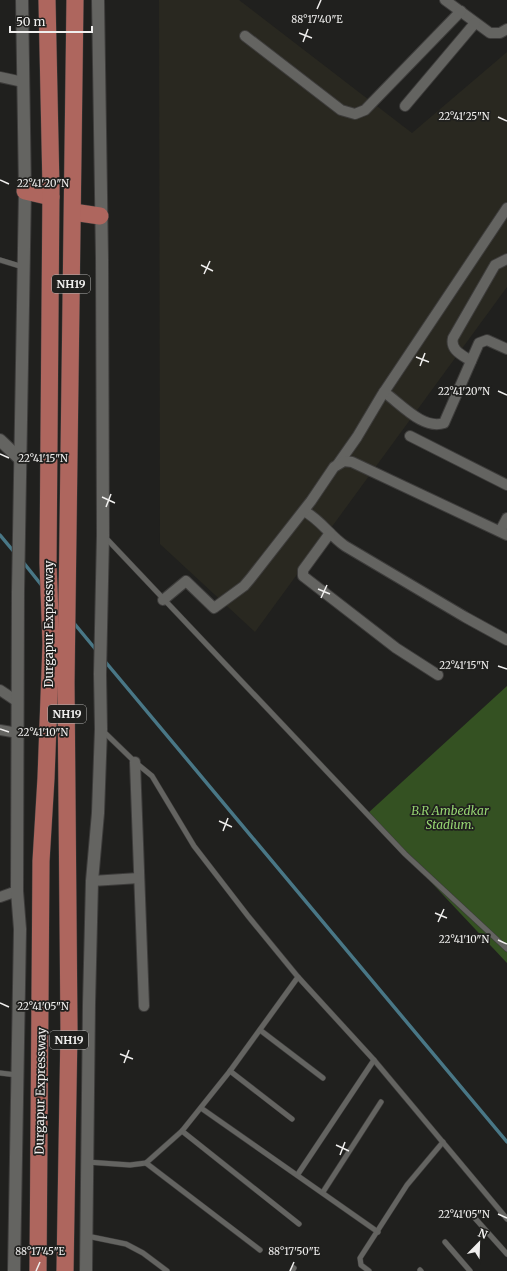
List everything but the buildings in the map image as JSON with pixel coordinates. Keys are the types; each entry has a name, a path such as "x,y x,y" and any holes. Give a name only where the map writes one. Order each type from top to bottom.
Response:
{"highway":[{"name":"Durgapur Expressway","path":"38,1271 41,861 46,778 50,644 48,612 48,563 51,198 47,0"},
{"name":"Durgapur Expressway","path":"65,1271 69,1030 66,619 75,0"},
{"path":"25,191 51,198"},
{"path":"73,212 100,216"}],"street":[{"path":"14,1271 20,929 17,891 18,592 25,191 22,0"},
{"path":"86,1271 92,881 98,813 101,729 100,674 103,535 98,0"},
{"path":"445,0 483,29 495,34 507,29"},
{"path":"245,36 341,110 355,114 365,110 461,11"},
{"path":"405,106 475,23"},
{"path":"0,77 23,82"},
{"path":"163,600 186,581 214,608 244,586 304,511 357,437 384,392 507,208"},
{"path":"471,361 454,348 452,344 453,338 495,265 507,259"},
{"path":"384,392 424,422 437,425 444,423 448,418 477,346 484,341 494,342 507,349"},
{"path":"410,436 507,485"},
{"path":"0,440 21,460"},
{"path":"338,464 344,461 352,462 504,533 507,518"},
{"path":"304,511 320,522 336,540 372,563 507,640"},
{"path":"330,533 303,570 302,576 396,648 438,675"},
{"path":"0,690 18,702"},
{"path":"0,730 18,733"},
{"path":"135,762 144,1006"},
{"path":"92,881 139,878"},
{"path":"0,897 17,891"}],"lane":[{"path":"0,260 24,268"},
{"path":"103,535 405,854 507,949"},
{"path":"101,729 135,762 152,776 194,846 298,977 374,1060 507,1219"},
{"path":"87,1162 130,1165 146,1162 182,1131 230,1071 298,977"},
{"path":"260,1030 323,1078"},
{"path":"298,1174 374,1060"},
{"path":"230,1071 292,1119"},
{"path":"0,1073 17,1075"},
{"path":"323,1192 382,1102"},
{"path":"201,1108 298,1174 378,1232"},
{"path":"182,1131 299,1224"},
{"path":"369,1271 361,1265 360,1258 407,1185 443,1142"},
{"path":"146,1162 260,1250"},
{"path":"473,1216 507,1254"},
{"path":"86,1236 126,1244 143,1253 167,1271"},
{"path":"445,1242 470,1271"}],"shaded area":[{"path":"159,0 239,0 412,133 507,52 507,287 255,632 160,544"}],"green space":[{"name":"B.R Ambedkar Stadium.","path":"507,686 507,963 367,814"}],"waterway":[{"path":"0,535 15,553"},
{"path":"23,562 43,587"},
{"path":"73,622 97,651"},
{"path":"103,659 507,1142"}]}
